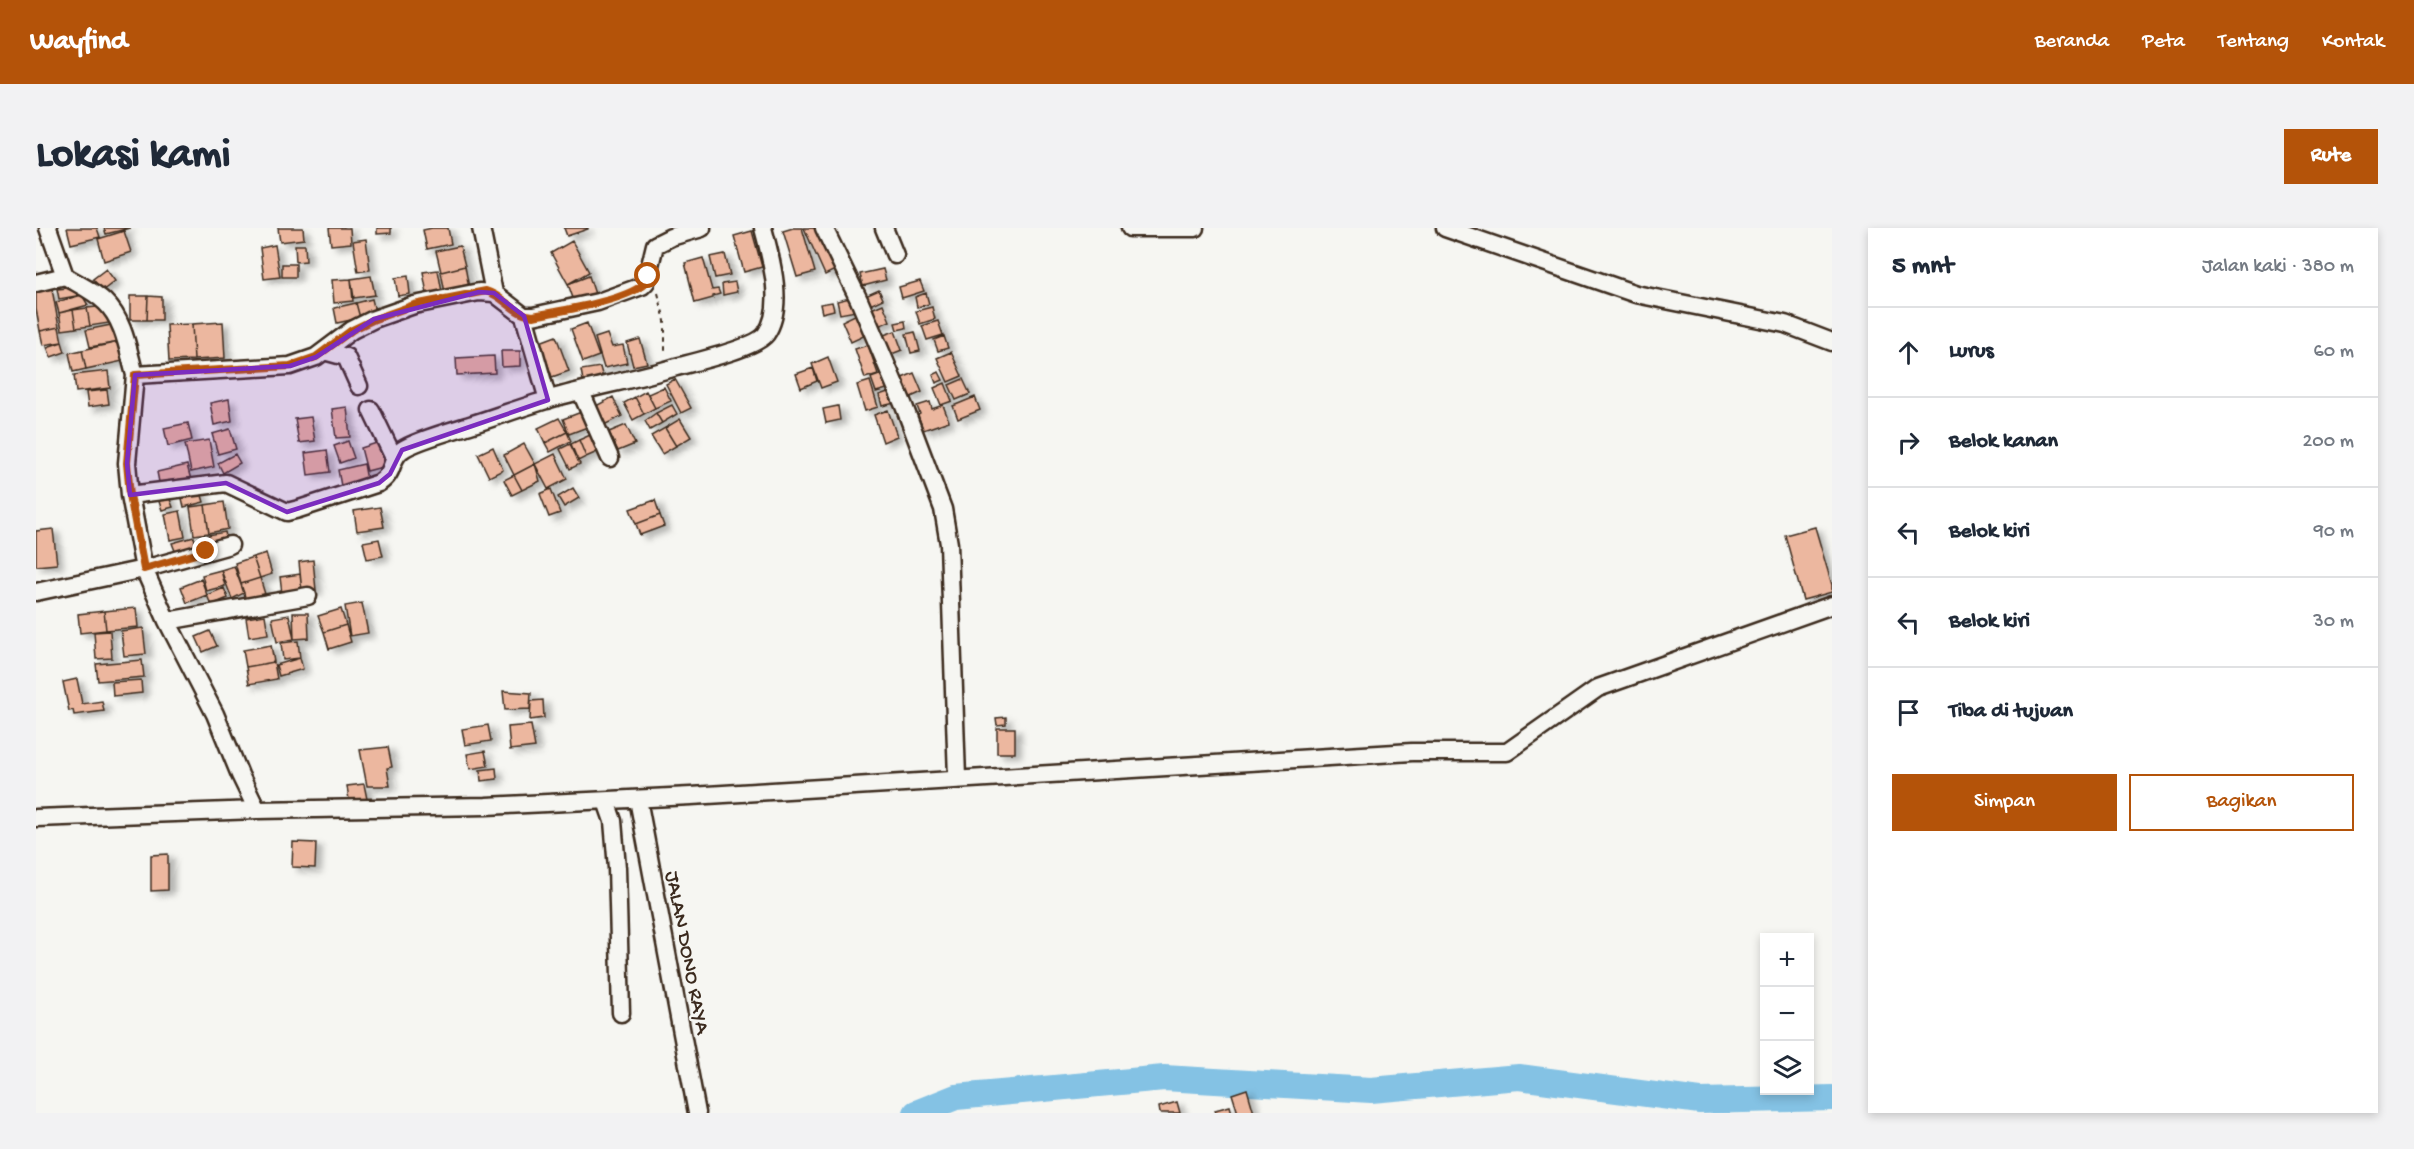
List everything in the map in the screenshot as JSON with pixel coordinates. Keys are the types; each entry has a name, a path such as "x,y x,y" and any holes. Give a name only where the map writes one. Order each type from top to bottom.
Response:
{"street":[{"path":"48,228 65,276 96,295 113,311 122,327 135,375 127,463 130,495 144,569 167,621 215,714 257,810"},
{"path":"481,228 494,293"},
{"path":"524,316 598,302 636,290 646,282 655,245 671,237 702,228"},
{"path":"130,495 226,483 287,512 379,483 390,474 394,458 402,450 445,433 548,400 744,347 761,339 774,313 774,271 763,228"},
{"path":"824,228 859,300 904,406 943,509 949,544 957,778"},
{"path":"884,228 895,255"},
{"path":"1130,228 1195,228"},
{"path":"1445,228 1636,294 1785,324 1832,342"},
{"path":"36,284 65,276"},
{"path":"135,375 290,366 316,357 352,330 404,308 486,291 494,293 524,316 548,400"},
{"path":"324,351 346,357 359,386"},
{"path":"581,392 610,458"},
{"path":"371,410 394,458"},
{"path":"36,592 144,569 230,545"},
{"path":"167,621 308,596"},
{"path":"36,818 606,801 1412,752 1508,752 1598,688 1832,606"},
{"name":"JALAN DONO RAYA","path":"638,799 697,1113"},
{"path":"606,801 613,821 617,868 621,1013"}],"path":[{"path":"658,291 665,321 665,370"}],"highlighted area":[{"path":"479,292 494,293 524,316 548,400 402,450 390,474 379,483 287,512 226,483 130,495 127,463 135,375 290,366 316,357 374,319"}],"building":[{"path":"67,228 97,228 100,237 71,244"},
{"path":"104,228 130,228 106,234"},
{"path":"278,228 303,228 304,239 280,242"},
{"path":"329,228 350,228 351,243 331,245"},
{"path":"377,228 391,228 391,233 377,234"},
{"path":"448,228 451,244 427,249 423,230"},
{"path":"564,228 588,228 588,229 567,236"},
{"path":"802,228 815,272 797,277 783,231"},
{"path":"804,228 816,228 835,270 825,275"},
{"path":"124,231 131,252 104,261 98,239"},
{"path":"752,231 762,267 744,272 734,236"},
{"path":"366,239 370,270 358,272 353,241"},
{"path":"572,241 589,272 568,284 551,253"},
{"path":"275,245 280,277 264,279 260,248"},
{"path":"295,245 305,245 306,261 296,262"},
{"path":"460,246 465,266 441,272 436,251"},
{"path":"725,254 730,275 715,278 710,257"},
{"path":"703,258 712,290 718,289 720,294 695,303 685,263"},
{"path":"282,264 296,264 296,277 282,277"},
{"path":"465,266 469,288 445,293 441,272"},
{"path":"106,269 115,281 102,291 93,279"},
{"path":"883,269 886,280 863,286 860,274"},
{"path":"438,270 442,292 427,294 423,272"},
{"path":"371,276 375,295 354,298 351,279"},
{"path":"408,276 410,294 398,296 395,278"},
{"path":"589,276 595,294 574,301 568,284"},
{"path":"351,279 353,301 334,303 332,280"},
{"path":"920,281 924,291 902,298 899,287"},
{"path":"735,282 737,292 723,295 722,284"},
{"path":"79,287 82,295 59,299 57,289"},
{"path":"52,289 59,327 40,331 36,292"},
{"path":"879,290 883,299 868,306 863,297"},
{"path":"926,293 929,304 917,307 915,297"},
{"path":"82,295 88,305 59,313 56,302"},
{"path":"130,296 148,296 147,320 130,320"},
{"path":"148,296 162,297 162,320 147,320"},
{"path":"854,297 856,311 840,314 837,301"},
{"path":"372,299 376,315 360,318 356,303"},
{"path":"832,302 834,310 822,313 820,304"},
{"path":"356,303 360,318 337,323 334,308"},
{"path":"883,304 890,321 876,327 869,310"},
{"path":"106,306 109,323 90,326 87,308"},
{"path":"932,307 935,319 920,324 916,311"},
{"path":"87,308 90,326 76,328 73,310"},
{"path":"73,310 76,328 62,330 59,313"},
{"path":"859,313 868,334 851,342 842,321"},
{"path":"905,321 906,328 897,330 895,323"},
{"path":"938,321 943,335 927,340 922,326"},
{"path":"223,322 225,358 194,360 192,324"},
{"path":"587,323 599,356 583,362 571,329"},
{"path":"116,324 119,342 90,347 86,330"},
{"path":"192,324 194,360 169,361 167,325"},
{"path":"59,327 62,342 43,345 40,331"},
{"path":"895,331 902,350 889,355 881,336"},
{"path":"915,332 920,351 911,353 906,334"},
{"path":"607,334 612,347 623,345 627,363 604,368 595,338"},
{"path":"556,336 569,371 552,377 540,342"},
{"path":"944,336 948,348 938,351 934,340"},
{"path":"640,339 647,363 633,366 627,343"},
{"path":"62,342 65,352 51,357 47,347"},
{"path":"119,342 123,361 86,369 82,350"},
{"path":"868,345 878,374 865,378 855,349"},
{"path":"82,350 86,369 73,372 69,353"},
{"path":"501,351 520,351 520,366 502,367"},
{"path":"951,352 962,376 948,382 937,358"},
{"path":"494,356 495,373 457,375 456,358"},
{"path":"828,357 837,382 821,388 812,364"},
{"path":"600,367 604,382 584,386 581,370"},
{"path":"813,368 817,381 801,388 796,374"},
{"path":"108,371 110,388 76,392 74,375"},
{"path":"939,372 943,380 936,383 933,375"},
{"path":"914,373 922,392 909,398 900,379"},
{"path":"882,374 887,389 876,392 871,378"},
{"path":"675,379 691,408 681,413 666,384"},
{"path":"963,379 970,394 956,400 949,385"},
{"path":"870,381 878,407 865,411 857,385"},
{"path":"945,383 952,401 941,405 934,388"},
{"path":"664,387 671,401 655,408 648,394"},
{"path":"107,390 109,404 88,407 86,392"},
{"path":"646,391 655,408 644,414 635,397"},
{"path":"891,391 895,403 882,406 879,395"},
{"path":"613,397 622,416 604,425 594,407"},
{"path":"635,397 644,414 633,420 624,403"},
{"path":"975,397 980,410 958,419 953,406"},
{"path":"229,399 232,421 214,425 210,403"},
{"path":"930,402 932,409 943,405 949,421 923,430 917,406"},
{"path":"672,405 677,414 662,423 656,413"},
{"path":"838,406 840,420 826,423 823,409"},
{"path":"347,407 350,437 336,438 332,409"},
{"path":"888,410 897,436 883,442 874,415"},
{"path":"584,411 590,426 569,434 563,419"},
{"path":"656,413 662,423 650,430 645,421"},
{"path":"311,417 315,441 299,443 295,419"},
{"path":"559,418 567,432 545,443 538,428"},
{"path":"680,419 691,437 676,446 665,428"},
{"path":"188,423 192,440 168,446 164,428"},
{"path":"626,425 635,444 618,451 609,432"},
{"path":"665,428 676,446 662,454 651,436"},
{"path":"230,429 236,449 218,454 212,434"},
{"path":"567,432 571,441 550,452 545,443"},
{"path":"597,432 604,449 586,457 579,440"},
{"path":"209,440 214,467 191,472 185,444"},
{"path":"579,440 586,457 578,461 571,444"},
{"path":"348,441 354,458 340,463 334,446"},
{"path":"383,441 390,465 367,471 361,448"},
{"path":"524,444 535,464 514,475 504,455"},
{"path":"570,444 580,464 570,469 560,449"},
{"path":"493,447 503,470 489,477 478,454"},
{"path":"327,450 330,472 308,475 305,453"},
{"path":"235,454 240,463 223,473 218,463"},
{"path":"555,454 567,479 548,489 535,464"},
{"path":"364,464 367,480 341,486 338,470"},
{"path":"535,464 540,481 522,490 514,475"},
{"path":"187,465 191,480 160,487 157,472"},
{"path":"514,475 522,490 512,495 504,480"},
{"path":"573,488 579,498 564,507 558,497"},
{"path":"200,489 204,502 184,507 181,494"},
{"path":"551,489 560,513 549,517 540,494"},
{"path":"167,492 173,507 162,510 157,496"},
{"path":"655,500 660,515 636,524 630,509"},
{"path":"224,502 228,529 209,533 205,505"},
{"path":"205,505 209,533 194,535 190,507"},
{"path":"380,507 384,527 357,531 354,511"},
{"path":"180,511 185,537 170,540 165,514"},
{"path":"660,515 664,526 640,535 636,524"},
{"path":"1815,527 1832,592 1803,600 1785,535"},
{"path":"53,529 57,564 36,566 36,531"},
{"path":"225,532 227,541 210,544 208,535"},
{"path":"194,537 197,549 177,556 172,543"},
{"path":"379,539 383,556 367,559 363,542"},
{"path":"266,553 272,574 260,578 253,557"},
{"path":"253,557 260,578 241,584 235,563"},
{"path":"313,560 316,590 302,592 299,562"},
{"path":"234,566 244,593 232,599 221,570"},
{"path":"221,570 225,586 206,591 202,575"},
{"path":"300,574 302,592 282,594 280,577"},
{"path":"260,578 265,594 246,600 241,584"},
{"path":"201,579 207,595 187,603 181,587"},
{"path":"224,588 228,598 211,605 207,595"},
{"path":"362,603 368,633 350,636 345,606"},
{"path":"136,608 138,627 106,630 104,611"},
{"path":"341,609 346,625 324,632 318,616"},
{"path":"104,611 106,630 80,633 78,614"},
{"path":"293,613 308,613 309,638 294,639"},
{"path":"265,615 268,634 249,637 246,618"},
{"path":"289,615 294,639 277,642 272,618"},
{"path":"346,625 351,642 329,649 324,632"},
{"path":"143,628 146,654 124,656 121,631"},
{"path":"110,631 112,658 96,659 94,632"},
{"path":"210,631 217,646 203,652 196,637"},
{"path":"298,641 300,658 283,660 281,643"},
{"path":"271,645 274,662 246,667 243,650"},
{"path":"300,658 303,669 279,676 276,665"},
{"path":"142,660 144,677 98,681 96,664"},
{"path":"274,662 277,679 249,684 246,667"},
{"path":"77,679 82,704 102,701 104,711 74,715 73,710 69,711 63,682"},
{"path":"141,680 142,693 113,696 112,682"},
{"path":"503,691 531,693 530,709 505,710"},
{"path":"543,700 544,718 530,720 531,701"},
{"path":"1006,717 1006,724 997,725 996,718"},
{"path":"488,725 491,741 465,745 462,729"},
{"path":"531,725 535,747 510,750 508,727"},
{"path":"997,728 1015,728 1015,753 997,753"},
{"path":"388,747 392,767 387,768 390,786 367,786 360,750"},
{"path":"485,751 488,766 470,769 467,754"},
{"path":"496,768 497,779 481,781 480,770"},
{"path":"364,784 367,799 349,800 347,786"},
{"path":"293,842 316,843 315,868 292,867"},
{"path":"168,854 168,890 151,891 151,855"},
{"path":"1247,1089 1254,1113 1238,1113 1232,1094"},
{"path":"1177,1102 1180,1113 1160,1113 1159,1107"},
{"path":"1230,1106 1232,1113 1216,1113 1215,1110"}],"waterway":[{"path":"916,1113 956,1097 1164,1078 1371,1090 1519,1077 1700,1101 1832,1098"}],"route":[{"path":"206,551 144,569 130,495 127,463 135,375 290,366 316,357 352,330 414,305 486,291 494,293 524,316 533,316 598,302 636,290 646,282 648,276"}]}
